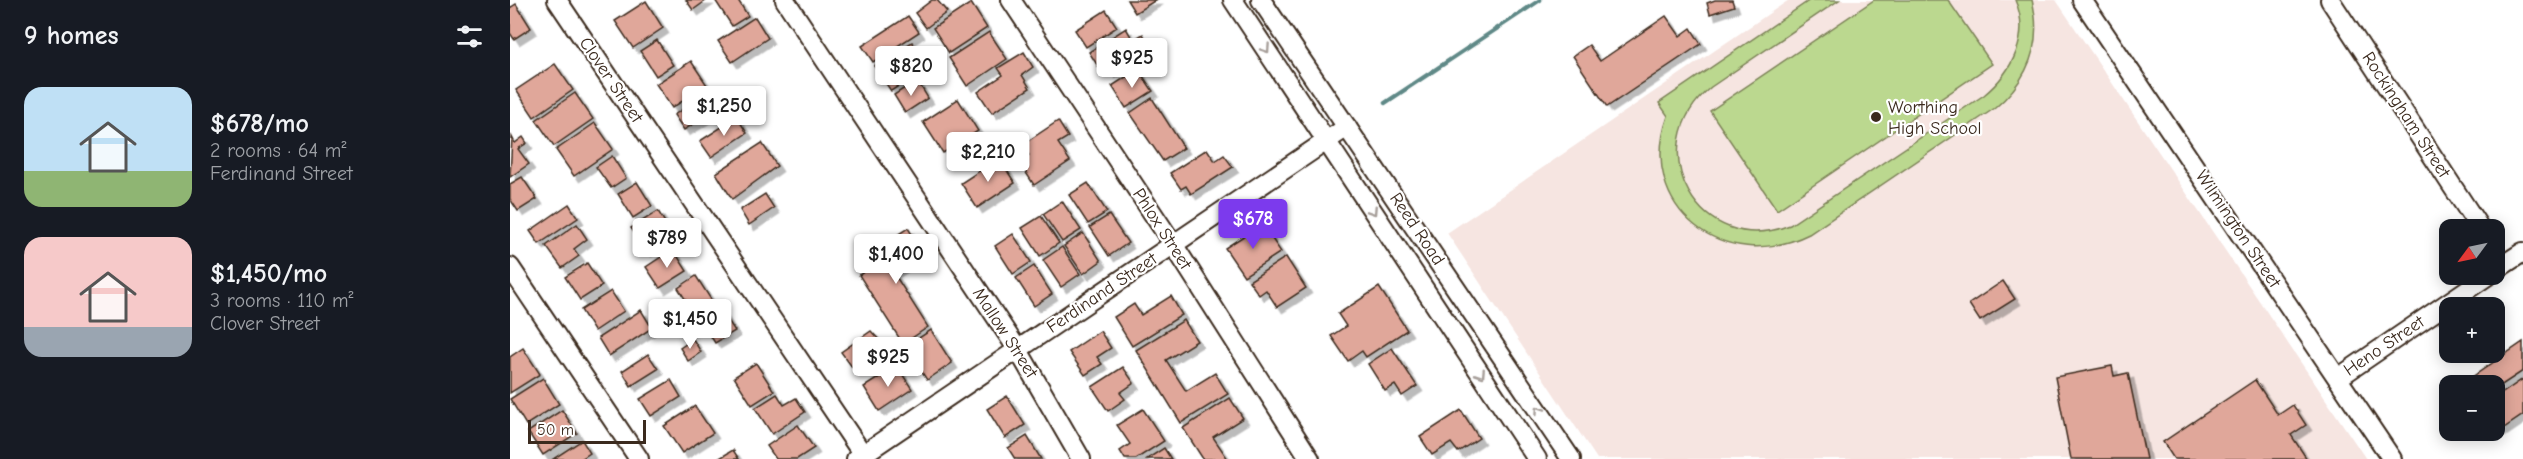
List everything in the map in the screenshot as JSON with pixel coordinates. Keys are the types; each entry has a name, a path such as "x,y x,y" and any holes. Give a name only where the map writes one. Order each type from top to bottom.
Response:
{"street":[{"name":"Clover Street","path":"557,0 861,457"},
{"name":"Mallow Street","path":"785,0 1018,350 1081,459"},
{"name":"Phlox Street","path":"1011,0 1173,244 1310,459"},
{"name":"Reed Road","path":"1233,0 1537,459"},
{"name":"Reed Road","path":"1261,0 1571,459"},
{"name":"Wilmington Street","path":"2082,0 2392,459"},
{"name":"Rockingham Street","path":"2330,0 2474,219"},
{"name":"Ferdinand Street","path":"861,457 1347,127"},
{"name":"Heno Street","path":"2505,261 2523,252"},
{"path":"510,267 639,459"},
{"name":"Heno Street","path":"2338,378 2468,285"}],"shaded area":[{"name":"Worthing High School","path":"1789,0 2056,0 2366,459 1597,459 1447,233"}],"green space":[{"path":"1810,0 1839,0 1711,87 1689,112 1679,139 1680,167 1689,192 1706,213 1729,227 1758,232 1790,225 1984,95 2003,76 2020,40 2021,27 2015,0 2032,0 2036,31 2034,46 2025,73 2007,97 1995,108 1809,234 1777,245 1747,246 1719,239 1695,225 1676,205 1664,179 1661,149 1668,116 1659,103"},
{"path":"1874,0 1948,0 1992,64 1777,210 1710,111"}],"building":[{"path":"686,0 707,0 693,10"},
{"path":"715,0 738,0 748,16 732,26"},
{"path":"932,0 937,0 947,12 926,28 915,13"},
{"path":"1127,0 1156,0 1135,13"},
{"path":"1715,0 1732,0 1734,6 1710,14 1707,3"},
{"path":"646,1 663,28 633,48 615,21"},
{"path":"971,3 987,28 949,53 933,28"},
{"path":"516,4 531,28 514,39 510,33 510,8"},
{"path":"1106,10 1117,27 1086,47 1075,30"},
{"path":"908,16 919,32 873,62 862,46"},
{"path":"1666,16 1680,36 1691,28 1701,44 1607,107 1573,56 1589,45 1600,61"},
{"path":"755,17 768,38 732,62 718,41"},
{"path":"1126,28 1133,40 1143,34 1151,47 1110,73 1104,65 1099,68 1089,52"},
{"path":"989,32 1007,59 967,86 949,58"},
{"path":"657,40 673,65 656,76 640,51"},
{"path":"912,42 928,67 891,91 874,66"},
{"path":"1024,52 1033,67 1022,75 1030,88 992,113 978,92 1003,75 998,68"},
{"path":"691,61 707,85 672,108 656,84"},
{"path":"555,64 573,90 534,117 516,90"},
{"path":"1138,69 1153,91 1126,108 1112,86"},
{"path":"917,80 928,98 905,113 894,95"},
{"path":"575,93 593,119 554,146 536,120"},
{"path":"1152,98 1184,148 1163,161 1130,113"},
{"path":"698,99 708,115 684,130 674,115"},
{"path":"958,99 978,131 943,153 923,122"},
{"path":"737,117 747,133 711,157 700,141"},
{"path":"1058,121 1068,137 1058,143 1070,161 1034,185 1019,162 1029,155 1022,145"},
{"path":"595,123 613,149 574,176 556,150"},
{"path":"512,137 515,143 523,137 527,143 518,149 529,164 510,177"},
{"path":"762,143 777,166 732,199 716,173"},
{"path":"1207,149 1215,161 1224,155 1233,167 1191,194 1186,186 1181,189 1170,173"},
{"path":"612,156 626,178 611,188 596,167"},
{"path":"999,158 1015,183 977,208 961,183"},
{"path":"522,177 537,199 518,211 510,199 510,184"},
{"path":"637,182 652,206 633,218 618,194"},
{"path":"1088,183 1107,212 1088,224 1069,195"},
{"path":"765,194 774,208 749,225 740,210"},
{"path":"1062,201 1081,230 1062,242 1043,214"},
{"path":"569,204 578,218 539,244 530,231"},
{"path":"658,211 672,234 646,251 631,228"},
{"path":"1109,215 1128,243 1109,256 1090,227"},
{"path":"1041,216 1059,243 1040,256 1022,228"},
{"path":"577,224 587,239 574,249 579,256 562,268 546,246"},
{"path":"1262,224 1281,252 1244,276 1225,248"},
{"path":"908,228 924,253 893,272 928,327 903,344 859,275 882,260 875,249"},
{"path":"1083,233 1101,261 1083,274 1064,246"},
{"path":"1013,234 1031,262 1013,274 995,246"},
{"path":"1062,247 1080,274 1061,287 1043,260"},
{"path":"673,249 687,271 660,288 646,267"},
{"path":"1286,257 1306,288 1277,307 1266,290 1259,295 1249,281"},
{"path":"587,263 602,286 580,300 565,277"},
{"path":"1034,266 1052,294 1034,306 1016,278"},
{"path":"696,276 712,301 694,313 678,288"},
{"path":"2003,281 2015,299 1980,321 1969,304"},
{"path":"1379,287 1407,330 1366,357 1362,351 1348,361 1331,336 1346,326 1338,314"},
{"path":"611,291 624,311 594,331 581,310"},
{"path":"1171,296 1182,315 1132,346 1114,317 1134,304 1141,315"},
{"path":"718,305 735,331 715,343 699,318"},
{"path":"641,310 652,328 609,356 598,338"},
{"path":"1184,320 1197,341 1166,360 1186,391 1215,373 1228,394 1181,423 1136,350"},
{"path":"931,330 952,363 927,380 905,347"},
{"path":"871,331 891,353 867,370 864,365 855,371 841,352"},
{"path":"1100,331 1111,348 1097,357 1102,364 1085,375 1069,352"},
{"path":"693,339 701,352 688,361 680,348"},
{"path":"2523,342 2523,371 2505,383 2505,375 2475,375 2492,363 2505,363 2505,354"},
{"path":"523,348 540,374 510,393 510,357"},
{"path":"1392,348 1417,386 1402,396 1395,385 1385,391 1368,364"},
{"path":"648,354 658,369 631,386 622,371"},
{"path":"756,363 774,391 752,405 734,377"},
{"path":"897,366 912,389 879,411 864,387"},
{"path":"2112,366 2114,376 2128,373 2146,459 2071,459 2055,377"},
{"path":"1123,367 1134,383 1120,393 1125,399 1108,411 1092,387"},
{"path":"543,378 559,404 526,425 510,399"},
{"path":"2523,379 2523,415 2505,427 2505,391"},
{"path":"671,380 681,397 651,416 640,399"},
{"path":"2255,380 2278,415 2293,405 2306,425 2291,435 2307,459 2174,459 2163,442"},
{"path":"777,394 784,405 796,398 805,412 772,434 755,408"},
{"path":"1007,396 1025,425 1005,438 987,409"},
{"path":"1230,398 1243,418 1213,437 1228,459 1203,459 1183,428"},
{"path":"695,406 713,433 682,453 664,426"},
{"path":"1143,409 1164,441 1136,459 1125,459 1120,451 1130,444 1117,425"},
{"path":"562,410 577,433 543,455 528,432"},
{"path":"1461,410 1479,438 1458,452 1451,443 1432,455 1420,437"},
{"path":"798,425 814,448 797,459 776,459 767,446"},
{"path":"1027,436 1041,459 1015,459 1008,448"},
{"path":"582,440 590,453 581,459 553,459"},
{"path":"1164,448 1171,459 1147,459"},
{"path":"733,450 739,459 718,459"}],"waterway":[{"path":"1385,103 1540,0"}],"place":[{"name":"Worthing High School","path":"1876,117"}]}
